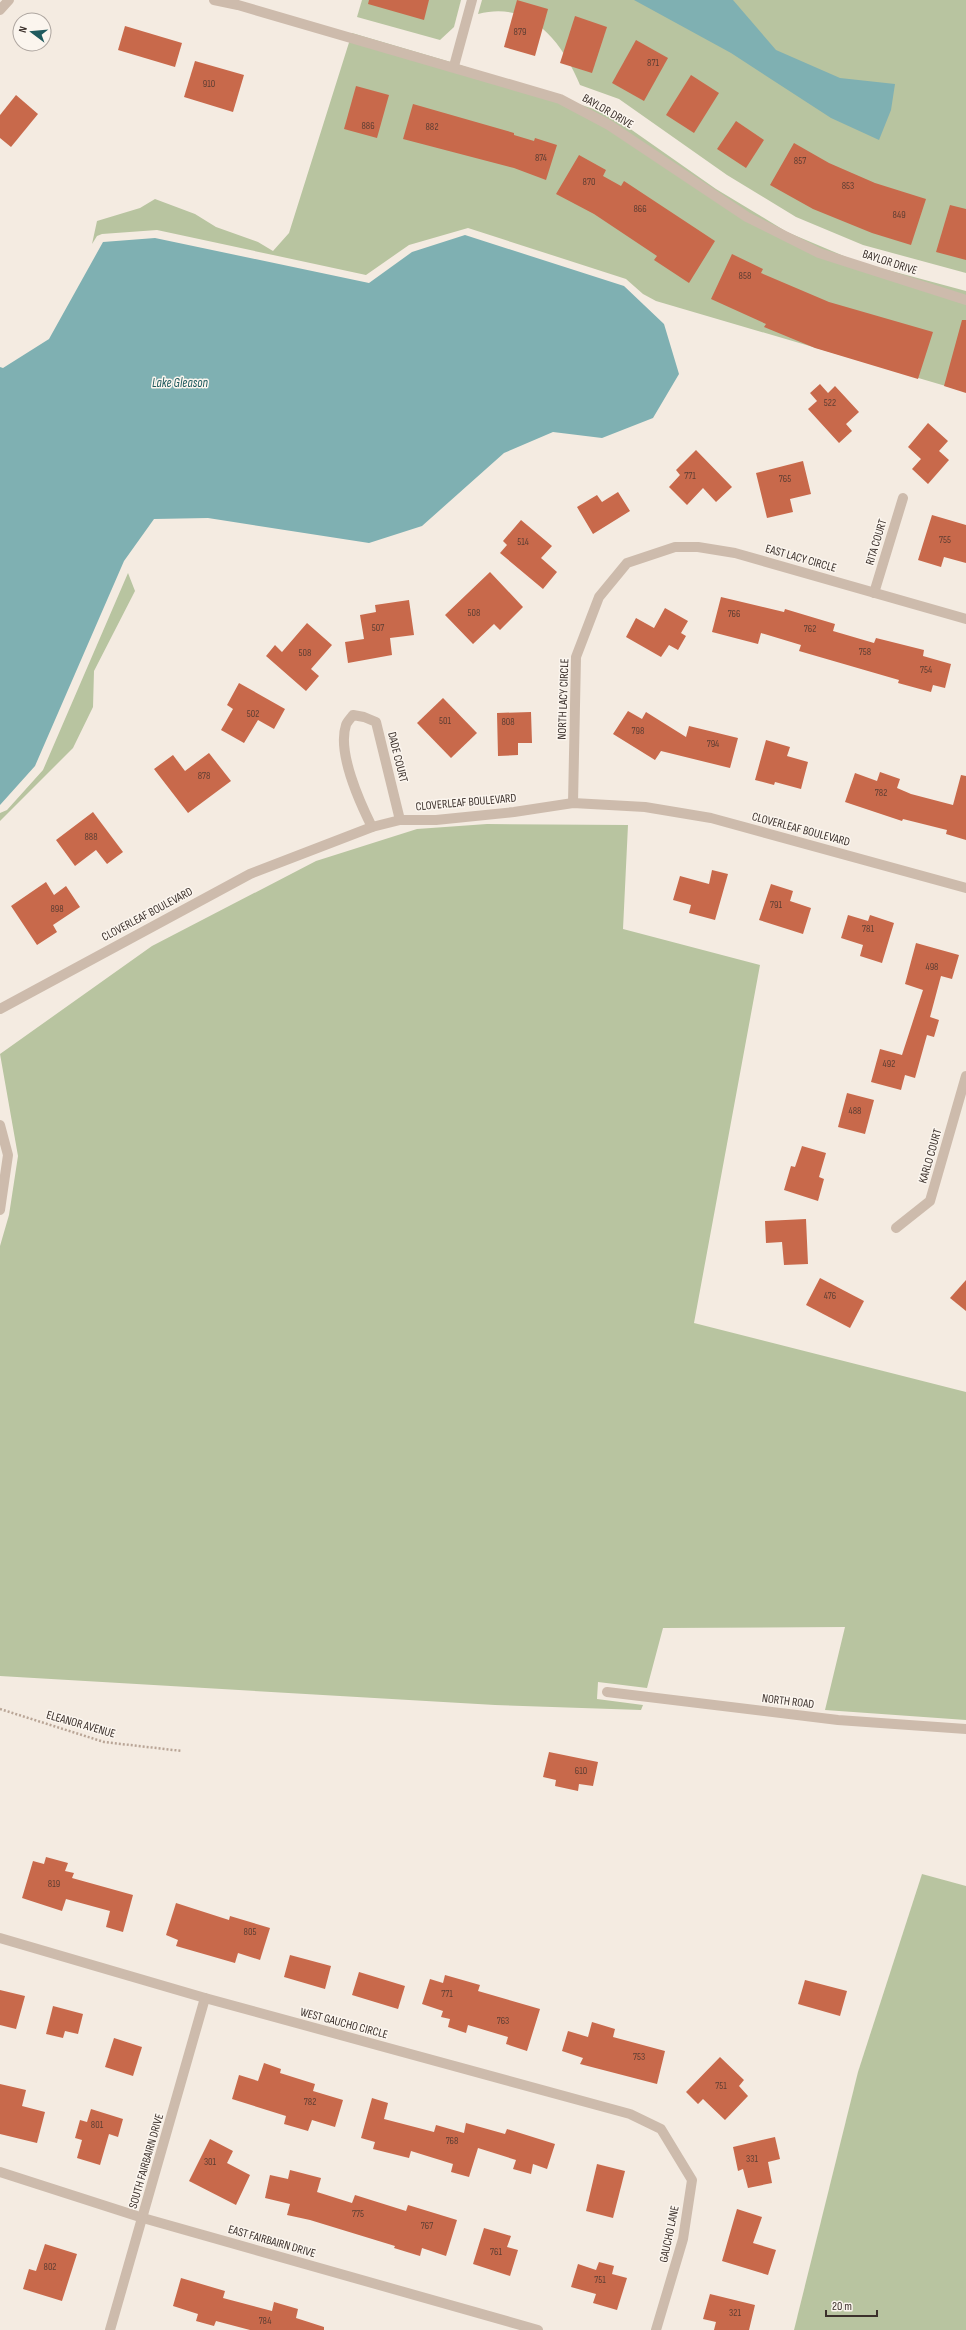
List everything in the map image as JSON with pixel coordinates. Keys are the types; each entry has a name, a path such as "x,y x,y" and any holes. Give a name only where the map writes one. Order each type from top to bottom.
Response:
{"street":[{"path":"0,10 8,0"},
{"name":"BAYLOR DRIVE","path":"214,0 239,2 560,99 609,125 747,216 819,253 966,300"},
{"path":"454,66 472,0"},
{"name":"RITA COURT","path":"874,593 903,498"},
{"name":"EAST LACY CIRCLE","path":"627,563 675,547 698,547 735,553 966,619"},
{"name":"NORTH LACY CIRCLE","path":"574,803 576,658 599,597 627,563"},
{"name":"DADE COURT","path":"372,827 360,802 344,751 346,724 353,716 364,717 376,722 400,820"},
{"name":"CLOVERLEAF BOULEVARD","path":"0,1009 250,874 372,827 400,820 436,820 498,814 574,803 645,807 711,818 966,888"},
{"name":"KARLO COURT","path":"896,1228 930,1201 966,1076"},
{"path":"0,1125 8,1155 0,1210"},
{"name":"NORTH ROAD","path":"607,1692 838,1720 966,1729"},
{"name":"WEST GAUCHO CIRCLE","path":"0,1938 205,1998 630,2114 661,2129 673,2146"},
{"name":"SOUTH FAIRBAIRN DRIVE","path":"110,2330 205,1998"},
{"name":"GAUCHO LANE","path":"656,2330 683,2239 692,2180 673,2146"},
{"name":"EAST FAIRBAIRN DRIVE","path":"0,2172 143,2218 538,2330"}],"path":[{"name":"ELEANOR AVENUE","path":"0,1709 104,1742 182,1751"}],"green space":[{"path":"362,0 461,0 454,27 440,40 357,17"},
{"path":"482,0 966,0 966,273 863,245 796,217 727,175 619,99 580,85 564,54 554,40 542,28 529,19 514,13 497,11 478,14"},
{"path":"352,33 454,63 609,114 716,189 787,232 858,262 966,291 966,392 656,301 643,294 626,279 468,228 409,245 366,275 157,230 102,234 97,236 92,244 97,221 140,208 155,199 195,214 216,227 258,242 273,251 289,233"},
{"path":"128,573 135,591 94,671 93,707 73,748 0,821 0,813 7,810 43,770"},
{"path":"487,824 628,825 623,929 760,965 694,1323 966,1392 966,1720 825,1710 845,1627 663,1628 647,1688 598,1682 597,1699 643,1705 641,1710 495,1705 0,1676 0,1246 9,1215 18,1156 0,1054 152,946 316,861 417,829"},
{"path":"922,1874 966,1886 966,2330 794,2330 858,2072"}],"water":[{"path":"634,0 733,0 776,50 840,78 895,84 891,110 879,140 831,118 731,53"},
{"name":"Lake Gleason","path":"465,235 624,286 664,324 679,374 653,418 602,438 553,432 504,453 422,526 369,543 208,518 154,519 124,561 35,766 0,805 0,367 3,368 49,339 103,242 155,238 369,283 412,252"}],"building":[{"path":"369,0 429,0 424,20 368,4"},
{"path":"517,0 548,9 535,56 504,47"},
{"path":"575,16 607,27 592,73 560,63"},
{"path":"125,26 182,43 175,67 118,50"},
{"path":"636,40 668,58 644,101 612,83"},
{"path":"195,61 244,75 233,112 184,97"},
{"path":"691,75 719,93 694,133 666,115"},
{"path":"356,86 389,95 377,138 344,129"},
{"path":"16,95 38,114 11,147 0,138 0,115"},
{"path":"413,104 514,133 514,135 534,141 535,138 557,145 546,180 514,168 403,139"},
{"path":"736,121 764,140 746,168 717,149"},
{"path":"794,143 829,163 875,183 926,199 911,245 872,233 813,209 770,185"},
{"path":"579,155 606,170 603,176 621,186 624,181 715,241 689,283 654,260 657,256 594,214 556,194"},
{"path":"950,205 966,209 966,260 936,252"},
{"path":"732,254 763,269 761,273 829,302 933,332 918,379 815,348 764,327 766,324 711,299"},
{"path":"962,320 966,320 966,393 944,386"},
{"path":"820,384 828,393 835,386 859,412 846,424 852,431 839,443 808,409 817,401 810,393"},
{"path":"928,423 948,441 939,451 949,460 928,484 912,469 921,459 908,447"},
{"path":"696,450 732,487 716,502 703,488 687,505 669,487 680,475 676,470"},
{"path":"803,461 811,494 790,499 793,512 767,518 756,473"},
{"path":"618,492 630,511 593,534 577,507 597,495 602,502"},
{"path":"932,515 966,525 966,563 944,557 941,567 918,560"},
{"path":"521,520 552,546 541,558 557,572 543,589 500,553 507,545 503,541"},
{"path":"490,572 523,607 500,630 494,624 473,644 445,615"},
{"path":"721,597 784,612 785,609 835,624 833,631 874,643 876,638 924,650 923,656 951,664 945,688 933,685 931,692 898,683 899,680 799,651 801,645 761,633 758,644 712,632"},
{"path":"409,600 414,635 390,638 392,655 348,663 345,642 364,639 360,615 376,612 375,605"},
{"path":"665,608 688,621 681,633 686,636 678,650 669,645 661,657 626,637 636,618 654,628"},
{"path":"307,623 332,645 311,669 319,676 306,691 266,656 275,645 282,652"},
{"path":"239,683 285,709 274,729 258,720 244,743 221,730 233,709 227,705"},
{"path":"443,698 477,733 451,758 417,723"},
{"path":"628,711 642,719 646,712 686,737 689,726 738,738 730,768 661,751 655,760 613,734"},
{"path":"531,712 532,743 518,743 518,755 498,756 497,713"},
{"path":"766,740 790,747 787,756 808,762 801,789 775,782 774,785 755,780"},
{"path":"209,753 231,781 188,813 154,769 173,755 185,771"},
{"path":"880,772 900,779 897,788 911,794 953,805 961,775 966,776 966,840 946,834 947,830 903,819 902,821 845,802 855,773 877,781"},
{"path":"93,812 123,852 107,864 96,850 75,866 56,840"},
{"path":"712,870 728,874 715,920 689,913 691,905 673,900 680,876 709,884"},
{"path":"46,882 54,895 66,886 80,907 53,925 57,932 37,945 11,906"},
{"path":"771,884 793,891 790,901 811,908 803,934 759,920"},
{"path":"848,915 868,921 870,915 894,923 882,963 860,956 863,945 841,938"},
{"path":"916,943 959,955 952,979 941,976 930,1017 939,1020 934,1037 927,1035 915,1078 905,1075 901,1090 871,1082 880,1049 902,1055 923,990 905,984"},
{"path":"847,1093 874,1100 865,1134 838,1127"},
{"path":"802,1146 826,1153 819,1177 824,1179 818,1201 784,1190 791,1166 795,1167"},
{"path":"806,1219 808,1264 784,1265 782,1242 766,1243 765,1221"},
{"path":"820,1278 864,1301 850,1328 806,1305"},
{"path":"966,1280 966,1311 950,1298"},
{"path":"549,1752 598,1762 593,1786 579,1784 578,1791 555,1786 556,1780 543,1777"},
{"path":"46,1857 68,1863 65,1871 74,1873 72,1878 133,1895 123,1932 106,1927 110,1911 66,1899 62,1911 22,1898 33,1861 44,1864"},
{"path":"176,1903 229,1920 230,1916 270,1928 260,1960 238,1953 235,1963 176,1946 178,1940 166,1935"},
{"path":"290,1955 331,1966 325,1989 284,1977"},
{"path":"359,1972 405,1986 398,2009 352,1995"},
{"path":"445,1975 480,1985 478,1991 540,2009 527,2051 506,2044 508,2037 468,2025 466,2033 448,2027 450,2019 441,2017 443,2011 422,2004 430,1979 443,1983"},
{"path":"805,1980 847,1991 840,2016 798,2004"},
{"path":"0,1990 25,1996 16,2029 0,2025"},
{"path":"53,2006 83,2014 78,2034 65,2031 63,2038 46,2034"},
{"path":"592,2022 615,2029 613,2037 665,2051 657,2084 580,2064 583,2058 562,2051 568,2031 588,2037"},
{"path":"114,2038 142,2047 133,2076 105,2067"},
{"path":"720,2057 744,2080 739,2086 748,2096 725,2120 703,2099 698,2104 686,2092"},
{"path":"264,2063 281,2069 280,2073 315,2084 313,2091 343,2100 335,2127 312,2120 308,2131 284,2124 286,2116 232,2099 239,2075 258,2081"},
{"path":"0,2084 26,2090 22,2106 45,2112 37,2143 0,2134"},
{"path":"372,2098 388,2103 384,2119 434,2132 436,2125 464,2133 466,2123 505,2134 507,2129 555,2144 547,2169 533,2164 531,2174 513,2169 516,2160 478,2148 469,2177 451,2172 453,2164 411,2151 409,2158 373,2149 375,2142 361,2138"},
{"path":"91,2109 123,2119 118,2137 109,2134 100,2165 77,2158 82,2140 75,2138 80,2120 87,2122"},
{"path":"775,2137 780,2159 768,2162 772,2183 748,2188 743,2169 738,2171 733,2147"},
{"path":"210,2139 233,2151 227,2163 250,2175 236,2205 189,2181"},
{"path":"597,2164 625,2171 613,2218 586,2211"},
{"path":"290,2170 321,2178 317,2192 352,2203 355,2195 406,2211 408,2205 457,2220 446,2256 422,2248 420,2256 394,2248 395,2246 310,2220 287,2215 290,2204 265,2198 270,2175 288,2179"},
{"path":"737,2209 762,2217 753,2243 776,2250 768,2275 722,2261"},
{"path":"484,2228 511,2236 507,2247 518,2250 510,2276 473,2264"},
{"path":"45,2244 77,2254 62,2301 23,2289 29,2269 36,2271"},
{"path":"599,2262 614,2266 612,2274 627,2278 617,2310 593,2303 596,2294 571,2287 578,2264 596,2270"},
{"path":"181,2278 225,2291 223,2298 272,2311 274,2302 298,2309 296,2318 324,2327 324,2330 250,2330 216,2321 214,2326 196,2321 198,2314 173,2306"},
{"path":"710,2294 755,2305 749,2330 714,2330 716,2322 703,2319"}]}
